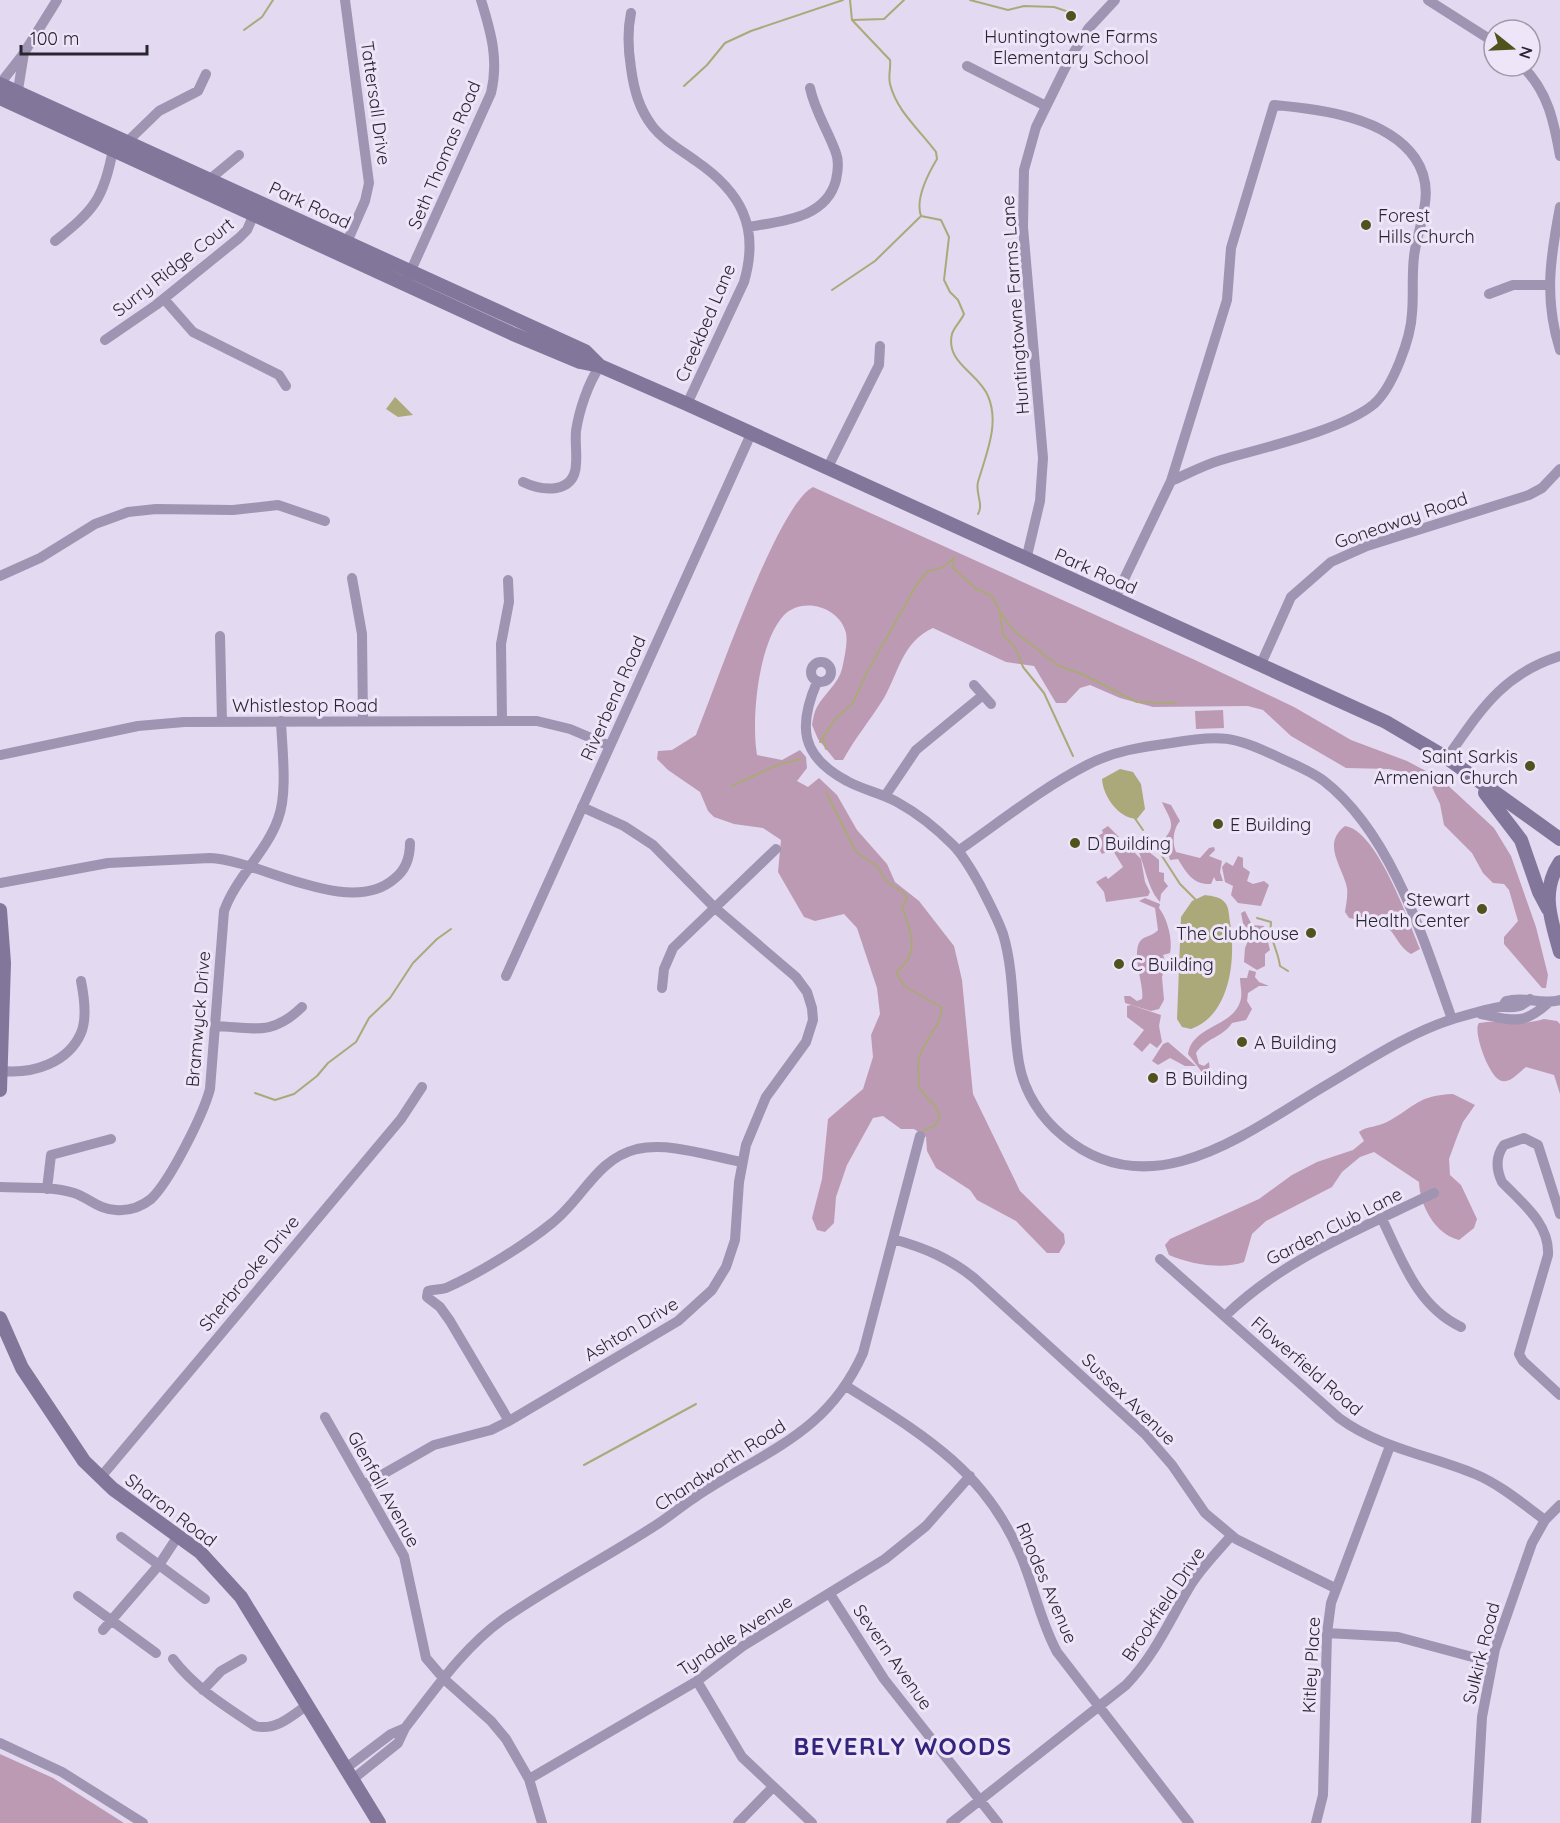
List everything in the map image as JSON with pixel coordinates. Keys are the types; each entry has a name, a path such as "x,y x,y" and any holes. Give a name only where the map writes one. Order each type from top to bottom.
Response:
{"main road":[{"name":"Park Road","path":"0,84 18,90 347,242 407,279"},
{"name":"Park Road","path":"0,98 254,214 585,351 600,366 1386,722 1447,758 1560,839"},
{"path":"1461,768 1512,826 1524,847 1539,892 1548,909 1560,952"},
{"path":"1548,909 1548,890 1560,862"},
{"path":"0,910 4,963 0,1090"},
{"name":"Sharon Road","path":"0,1318 22,1368 70,1444 100,1478 210,1561 235,1590 379,1823"}],"street":[{"path":"0,84 24,53 57,0"},
{"name":"Tattersall Drive","path":"345,0 369,176 367,195 347,242"},
{"name":"Seth Thomas Road","path":"407,279 491,93 494,79 494,48 481,0"},
{"name":"Huntingtowne Farms Lane","path":"1026,560 1040,501 1043,458 1023,227 1023,183 1029,149 1046,106 1078,43 1115,0"},
{"path":"1428,0 1482,34"},
{"name":"Creekbed Lane","path":"632,13 628,27 630,62 636,95 645,116 667,141 699,162 729,189 741,207 748,227 750,251 744,282 687,404"},
{"path":"18,90 24,53"},
{"path":"967,66 1046,106"},
{"path":"129,141 159,111 198,91 206,74"},
{"path":"1533,78 1545,98 1560,156"},
{"path":"748,227 809,213 822,203 834,185 838,170 837,154 815,108 810,88"},
{"path":"1115,598 1171,481 1227,300 1231,248 1274,105 1314,108 1357,121 1394,139 1415,158 1426,186 1427,206 1414,250 1412,317 1387,390 1359,415 1267,448 1218,461 1171,481"},
{"path":"55,241 83,219 99,198 107,180 113,149"},
{"path":"210,179 239,155"},
{"name":"Surry Ridge Court","path":"105,340 164,299 239,238 249,227 254,214"},
{"path":"1559,214 1548,285 1551,316 1560,350"},
{"path":"1489,294 1513,285 1548,285"},
{"path":"164,299 193,332 279,375 286,386"},
{"path":"827,469 879,364 880,346"},
{"path":"523,482 548,490 557,489 570,480 576,465 577,426 600,366"},
{"name":"Riverbend Road","path":"506,976 751,434"},
{"name":"Goneaway Road","path":"1261,664 1291,597 1331,562 1367,546 1529,495 1542,488 1560,469"},
{"path":"0,576 39,558 95,524 129,512 156,509 233,510 278,505 325,521"},
{"path":"352,578 362,634 363,721"},
{"path":"502,720 501,644 509,602 508,580"},
{"path":"220,636 222,722"},
{"path":"1447,758 1496,692 1533,666 1560,656"},
{"path":"817,682 804,716 806,736 810,747 842,778 885,796 913,811 958,850 990,904 1003,936 1020,1066 1027,1090 1056,1130 1072,1144 1101,1160 1145,1168 1184,1162 1250,1131 1413,1037 1452,1019 1502,1007 1506,1001 1522,997 1548,1003 1560,1000"},
{"path":"974,685 991,704"},
{"path":"885,796 916,750 983,695"},
{"name":"Whistlestop Road","path":"0,755 138,726 281,721 502,720 553,723 610,746"},
{"name":"Bramwyck Drive","path":"0,1187 47,1189 73,1193 101,1208 116,1210 138,1207 153,1197 194,1129 207,1101 213,1076 224,911 234,887 274,829 282,806 281,721"},
{"path":"958,850 1060,782 1097,761 1141,748 1208,736 1237,740 1306,770 1322,780 1351,806 1382,853 1408,900 1452,1019"},
{"name":"Ashton Drive","path":"364,1485 434,1445 491,1430 509,1421 678,1321 699,1304 719,1279 735,1240 742,1162 752,1126 762,1104 806,1042 813,1020 812,1008 807,992 796,977 714,908 653,845 624,826 582,807"},
{"path":"0,883 85,866 143,860 218,858 287,879 344,891 374,892 400,874 408,859 410,843"},
{"path":"662,988 664,969 673,948 776,849"},
{"path":"2,1071 31,1070 51,1064 71,1048 82,1032 81,981"},
{"path":"1530,999 1533,1017"},
{"path":"1477,1014 1512,1019 1533,1017 1548,1003"},
{"path":"216,1026 270,1028 288,1020 302,1007"},
{"name":"Sherbrooke Drive","path":"100,1478 401,1119 422,1087"},
{"name":"Chandworth Road","path":"350,1774 398,1743 405,1728 444,1679 474,1644 502,1620 656,1525 694,1497 794,1438 818,1419 846,1386 863,1353 920,1136"},
{"path":"1560,1214 1538,1145 1524,1138 1504,1145 1497,1158 1502,1182 1543,1227 1548,1241 1548,1255 1519,1350 1520,1357 1560,1395"},
{"path":"47,1189 51,1155 111,1139"},
{"path":"509,1421 441,1307 428,1297 428,1291 455,1283 543,1230 567,1210 599,1170 620,1155 639,1149 658,1147 742,1162"},
{"name":"Garden Club Lane","path":"1225,1316 1275,1274 1434,1193"},
{"path":"1382,1219 1423,1298 1439,1314 1461,1328"},
{"name":"Sussex Avenue","path":"893,1239 931,1250 975,1278 1153,1442 1204,1513 1231,1536 1335,1588"},
{"name":"Flowerfield Road","path":"1160,1259 1339,1418 1368,1437 1477,1475 1503,1489 1545,1520"},
{"name":"Rhodes Avenue","path":"846,1386 948,1454 991,1502 1010,1532 1023,1560 1042,1621 1057,1652 1189,1823"},
{"name":"Glenfall Avenue","path":"325,1417 404,1556 422,1648 430,1664 499,1729 529,1779 542,1823"},
{"name":"Kitley Place","path":"1316,1823 1323,1796 1327,1633 1335,1588 1376,1490 1390,1446"},
{"name":"Tyndale Avenue","path":"529,1779 697,1681 743,1646 885,1559 947,1504 970,1476"},
{"name":"Sulkirk Road","path":"1476,1823 1482,1717 1491,1662 1524,1561 1545,1520 1560,1505"},
{"path":"121,1536 206,1599"},
{"path":"103,1630 159,1565 178,1536"},
{"name":"Brookfield Drive","path":"951,1823 1126,1684 1155,1651 1194,1581 1231,1536"},
{"name":"Severn Avenue","path":"830,1594 884,1679 998,1823"},
{"path":"78,1596 156,1653"},
{"path":"1327,1633 1398,1637 1491,1662"},
{"path":"173,1659 182,1671 203,1690 255,1726 264,1728 288,1720 307,1705"},
{"path":"203,1690 221,1671 242,1659"},
{"path":"697,1681 742,1757 812,1823"},
{"path":"0,1743 62,1772 143,1823"},
{"path":"738,1823 773,1787"}],"shaded area":[{"path":"395,397 413,415 398,417 386,409"},
{"path":"813,487 1195,660 1294,707 1351,740 1407,761 1441,779 1494,828 1511,856 1536,927 1548,975 1546,988 1542,988 1504,944 1504,937 1518,921 1509,890 1504,884 1493,883 1483,873 1472,853 1444,825 1440,804 1430,783 1411,774 1389,769 1346,768 1291,736 1263,710 1248,706 1153,707 1120,698 1090,685 1080,688 1066,703 1056,703 1034,666 1006,662 933,628 914,641 908,649 879,706 843,760 835,760 818,739 812,725 817,707 842,669 846,651 846,633 842,624 829,611 810,605 801,606 784,615 775,628 762,662 756,703 757,755 782,760 800,750 806,757 807,768 797,781 808,787 819,778 837,795 857,830 887,864 895,882 919,901 954,946 962,980 973,1094 1020,1191 1064,1234 1065,1243 1059,1253 1047,1253 1016,1221 977,1200 970,1190 936,1168 927,1151 926,1137 914,1129 901,1129 883,1116 873,1118 847,1165 836,1197 834,1223 825,1232 817,1230 812,1218 822,1179 828,1119 863,1089 873,1057 871,1035 880,1014 877,988 857,928 844,914 815,921 804,917 778,872 781,840 763,828 734,824 714,817 708,811 700,792 668,770 657,759 658,751 672,750 696,735 765,561 798,501"},
{"path":"1223,710 1224,728 1196,729 1195,711"},
{"path":"1120,769 1133,772 1141,784 1145,809 1137,819 1130,818 1118,810 1105,792 1102,779"},
{"path":"1162,802 1171,805 1180,821 1174,836 1176,852 1200,858 1209,848 1214,847 1215,850 1209,856 1222,861 1220,872 1223,881 1216,881 1214,877 1211,884 1200,883 1188,874 1178,859 1170,860 1164,839 1171,825"},
{"path":"1108,826 1141,859 1145,882 1150,892 1148,896 1106,902 1104,892 1096,882 1106,876 1108,879 1123,867 1112,849 1102,854 1093,839 1103,833 1102,830"},
{"path":"1345,826 1357,831 1369,843 1380,860 1400,899 1420,949 1411,954 1387,927 1349,918 1345,912 1347,888 1334,848 1338,833"},
{"path":"1131,837 1159,860 1159,872 1164,873 1164,881 1168,886 1161,894 1160,902 1151,888"},
{"path":"1238,856 1243,858 1243,867 1250,872 1247,881 1253,884 1264,881 1269,885 1261,906 1238,903 1231,895 1233,886 1225,882 1222,867 1226,862 1233,866"},
{"path":"1205,895 1217,897 1228,908 1232,936 1231,968 1228,984 1215,1011 1204,1022 1191,1029 1182,1027 1177,1019 1181,917 1192,901"},
{"path":"1145,898 1160,904 1159,908 1167,923 1171,941 1170,953 1163,955 1166,964 1162,977 1164,1000 1159,1009 1151,1011 1125,1003 1124,996 1130,996 1137,1001 1142,999 1137,961 1138,945 1141,940 1158,930 1155,908 1139,901"},
{"path":"1245,911 1252,925 1264,926 1270,950 1265,954 1265,966 1257,970 1244,962 1245,948 1251,934 1243,923 1241,913"},
{"path":"1249,970 1256,972 1255,977 1259,982 1269,986 1259,986 1248,993 1247,1001 1252,1009 1246,1020 1232,1023 1196,1053 1199,1064 1204,1066 1209,1062 1211,1084 1188,1054 1191,1045 1204,1032 1229,1017 1236,1010 1241,999 1240,978 1247,978"},
{"path":"1131,1005 1161,1015 1159,1026 1162,1042 1157,1048 1150,1043 1142,1052 1133,1044 1144,1030 1127,1017 1127,1006"},
{"path":"1544,1019 1557,1021 1560,1024 1560,1094 1554,1075 1526,1067 1509,1080 1497,1079 1480,1045 1477,1028 1479,1023 1518,1023"},
{"path":"1168,1042 1196,1066 1185,1066 1170,1058 1158,1065 1152,1061 1163,1044"},
{"path":"1453,1094 1475,1105 1463,1122 1449,1159 1450,1175 1461,1185 1477,1219 1474,1228 1459,1240 1443,1232 1430,1218 1422,1200 1419,1182 1374,1152 1360,1157 1342,1172 1332,1187 1266,1221 1252,1234 1244,1262 1216,1266 1186,1261 1169,1255 1165,1245 1170,1239 1259,1199 1292,1175 1317,1162 1353,1150 1364,1141 1359,1132 1362,1130 1387,1122 1424,1099"},
{"path":"0,1754 53,1778 124,1823 0,1823"}],"waterway":[{"path":"244,30 262,17 273,0"},
{"path":"684,86 707,65 725,43 751,31 843,0"},
{"path":"850,0 852,20 890,60 890,84 898,103 936,152 937,159 921,194 921,216"},
{"path":"852,20 884,19 904,0"},
{"path":"970,0 1008,10 1024,6 1054,7 1075,14"},
{"path":"921,216 941,220 949,237 944,280 950,292 958,300 964,314 952,334 953,353 984,388 993,417 988,450 977,486 980,506 978,514"},
{"path":"832,290 875,261 920,217"},
{"path":"954,557 953,568 975,588 992,596 1014,631 1059,666 1082,674 1137,702 1176,703"},
{"path":"820,742 834,720 853,703 866,674 917,584 928,571 942,568 953,559"},
{"path":"1000,614 1003,635 1015,647 1023,667 1044,693 1073,756"},
{"path":"823,737 826,749"},
{"path":"732,786 777,765 801,759"},
{"path":"826,792 856,852 877,866 887,882 904,893 907,898 902,907 911,934 911,950 904,965 896,972 904,986 941,1007 939,1020 924,1045 918,1062 919,1088 935,1106 940,1116 935,1126 924,1130"},
{"path":"1134,817 1143,830"},
{"path":"1149,836 1180,884 1195,899"},
{"path":"1257,918 1271,922 1271,934 1280,966 1288,971"},
{"path":"255,1093 275,1100 294,1094 317,1076 328,1063 356,1042 369,1018 390,998 413,963 437,939 451,929"},
{"path":"584,1465 696,1404"}],"place":[{"name":"Huntingtowne Farms Elementary School","path":"1071,16"},
{"name":"Forest Hills Church","path":"1366,225"},
{"name":"Saint Sarkis Armenian Church","path":"1530,766"},
{"name":"E Building","path":"1218,824"},
{"name":"D Building","path":"1075,843"},
{"name":"Stewart Health Center","path":"1482,909"},
{"name":"The Clubhouse","path":"1311,933"},
{"name":"C Building","path":"1119,964"},
{"name":"A Building","path":"1242,1042"},
{"name":"B Building","path":"1153,1078"}],"district":[{"name":"BEVERLY WOODS","path":"903,1746"}]}
